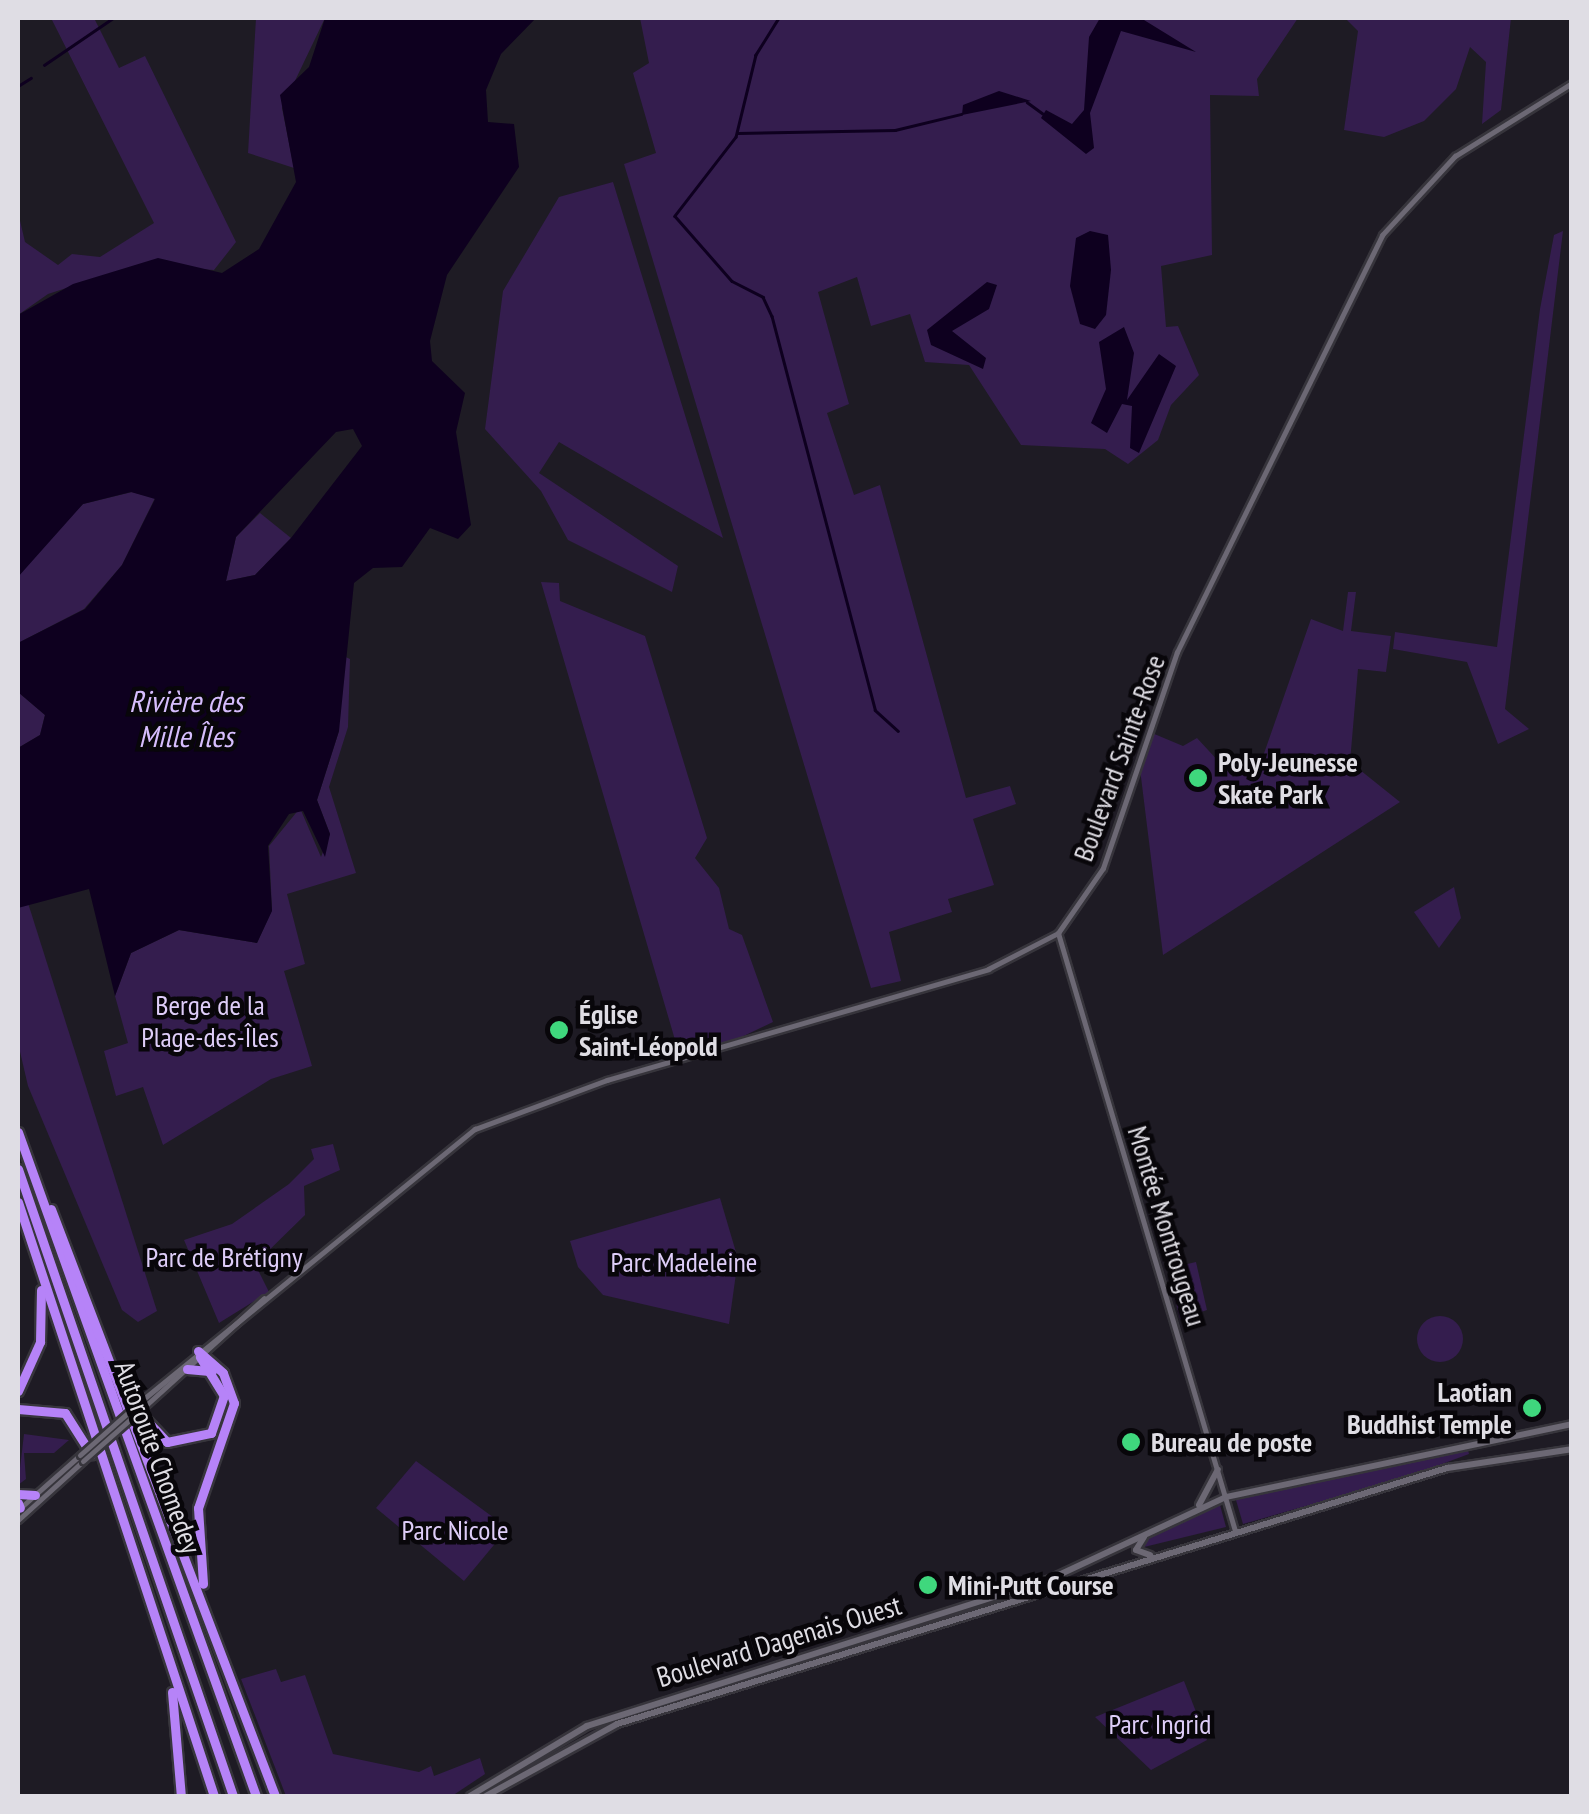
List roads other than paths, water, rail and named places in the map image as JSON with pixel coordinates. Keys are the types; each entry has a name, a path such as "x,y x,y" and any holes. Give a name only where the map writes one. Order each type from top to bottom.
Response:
{"highway":[{"name":"Autoroute Chomedey","path":"18,1132 256,1796"},
{"path":"23,1148 122,1387 278,1796"},
{"name":"Autoroute Chomedey","path":"18,1169 234,1796"},
{"path":"18,1202 105,1483 214,1796"},
{"path":"18,1391 42,1336 39,1272"},
{"path":"122,1387 156,1436 193,1444 224,1412 212,1370 202,1354"},
{"path":"202,1354 234,1408 198,1508 206,1601"},
{"path":"188,1369 212,1370"},
{"path":"18,1409 44,1406 69,1416 105,1483"},
{"path":"18,1494 35,1495"},
{"path":"161,1645 182,1742 181,1796"}],"main road":[{"name":"Boulevard Dagenais Ouest","path":"470,1796 605,1719 1052,1579 1226,1497 1572,1424"},
{"name":"Boulevard Dagenais Ouest","path":"486,1796 608,1727 1156,1555 1466,1463 1572,1449"},
{"path":"1195,1510 1218,1470"},
{"path":"1152,1530 1136,1550 1156,1555"}],"street":[{"name":"Boulevard Sainte-Rose","path":"19,1511 269,1292 434,1155 494,1120 988,969 1058,932 1103,868 1178,652 1382,235 1456,156 1572,82"},
{"name":"Montée Montrougeau","path":"1058,932 1235,1531"},
{"name":"Boulevard Sainte-Rose","path":"143,1404 202,1354"},
{"name":"Boulevard Sainte-Rose","path":"19,1511 82,1458"}],"water":[{"name":"Rivière des Mille Îles","path":"325,18 536,18 501,54 486,90 488,122 514,124 519,167 447,275 430,341 432,361 465,393 456,432 471,525 458,539 430,528 402,567 373,568 354,583 339,731 317,800 330,834 325,857 303,811 289,814 268,846 272,911 257,943 179,930 131,953 115,996 89,889 18,908 18,748 40,735 45,715 18,692 18,643 85,609 122,565 155,499 131,492 83,504 18,577 18,315 73,284 158,258 222,273 259,249 296,182 280,95 309,67","holes":["353,429 362,446 291,538 255,575 226,581 236,537 336,432"]},
{"path":"1100,18 1144,20 1196,52 1121,31 1090,113 1094,148 1086,154 1041,118 1046,110 1072,124 1084,110 1089,37"},
{"path":"999,91 1031,101 962,115 963,105"},
{"path":"1090,231 1108,235 1111,270 1106,315 1095,329 1080,324 1070,286 1076,238"},
{"path":"987,282 997,285 989,309 952,331 986,358 983,369 931,345 927,330"},
{"path":"1124,327 1134,353 1127,400 1159,354 1176,366 1139,453 1130,448 1132,406 1122,404 1107,433 1091,423 1106,389 1099,342"}],"waterway":[{"path":"44,65 113,18"},
{"path":"779,18 756,55 736,137 675,216 732,281 763,297 772,316 875,710 898,731"},
{"path":"18,86 31,78"},
{"path":"1027,102 1042,113"},
{"path":"738,133 895,130 961,114"}],"place":[{"name":"Poly-Jeunesse Skate Park","path":"1198,778"},
{"name":"Église Saint-Léopold","path":"559,1030"},
{"name":"Laotian Buddhist Temple","path":"1532,1408"},
{"name":"Bureau de poste","path":"1131,1442"},
{"name":"Mini-Putt Course","path":"928,1585"}],"park label":[{"name":"Berge de la Plage-des-Îles","path":"210,1021"},
{"name":"Parc de Brétigny","path":"224,1257"},
{"name":"Parc Madeleine","path":"684,1262"},
{"name":"Parc Nicole","path":"455,1530"},
{"name":"Parc Ingrid","path":"1160,1724"}]}
